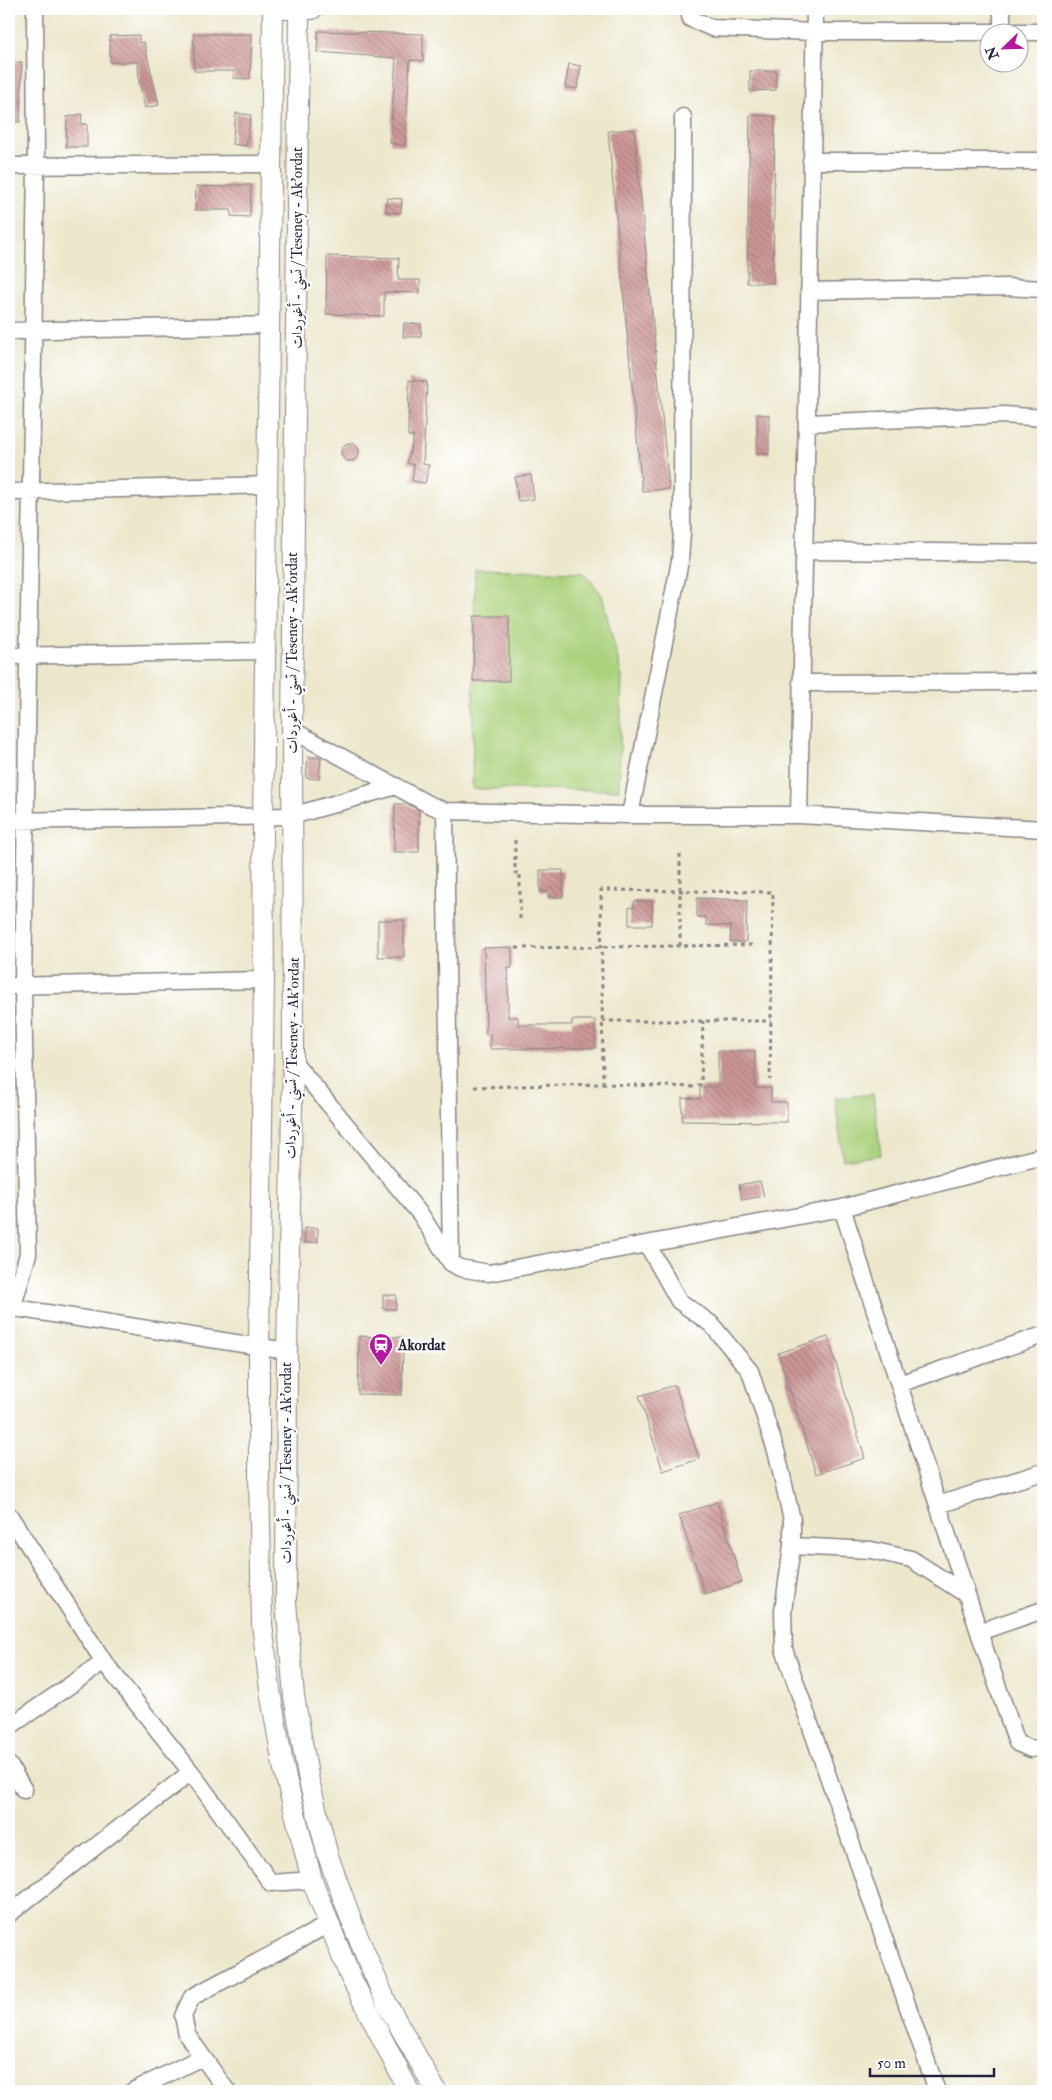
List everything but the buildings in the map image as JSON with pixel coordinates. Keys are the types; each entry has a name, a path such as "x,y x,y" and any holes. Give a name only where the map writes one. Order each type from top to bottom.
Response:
{"main road":[{"path":"304,9 274,9 264,817 259,1474 262,1624 271,1698 284,1770 312,1880 352,1982 409,2091"},
{"name":"تسني - أغوردات / Teseney - Ak'ordat","path":"304,9 292,730 293,1061 287,1351 286,1602 294,1696 309,1781 328,1856 355,1930 387,2004 436,2091"}],"street":[{"path":"35,9 36,166 25,822 16,986 28,1254 10,1309 287,1351"},
{"path":"264,9 274,9"},
{"path":"688,9 691,20 712,28 814,32 980,31"},
{"path":"799,815 815,9"},
{"path":"1002,9 1002,22"},
{"path":"1030,32 1043,32"},
{"path":"630,815 680,562 682,533 683,117"},
{"path":"812,161 1043,162"},
{"path":"9,166 272,164"},
{"path":"809,291 1006,287 1043,289"},
{"path":"9,331 270,325"},
{"path":"807,422 1004,414 1043,418"},
{"path":"9,492 268,485"},
{"path":"804,551 1043,553"},
{"path":"9,656 266,651"},
{"path":"801,683 1043,682"},
{"path":"292,730 428,804 445,811 630,815 799,815 1043,829"},
{"path":"9,821 292,816 396,786"},
{"path":"445,811 450,1262"},
{"path":"16,986 264,980"},
{"path":"293,1061 421,1215 450,1262 460,1268 489,1273 842,1208 1043,1156"},
{"path":"842,1208 979,1632 1017,1743 1031,1749 1043,1747"},
{"path":"648,1244 679,1301 711,1324 750,1370 777,1454 792,1520 792,1546 782,1611 784,1649 937,2091"},
{"path":"899,1384 1043,1335"},
{"path":"938,1505 1043,1472"},
{"path":"9,1515 104,1662 191,1772 271,1883 312,1880"},
{"path":"792,1546 871,1550 912,1559 967,1595"},
{"path":"979,1632 1043,1610"},
{"path":"9,1727 104,1662"},
{"path":"9,1765 24,1790"},
{"path":"9,1914 191,1772"},
{"path":"227,2091 187,2035 184,2016 192,1997 329,1924"},
{"path":"133,2091 202,2057"}],"path":[{"path":"515,840 515,873 520,873 520,923"},
{"path":"680,854 680,946"},
{"path":"603,1084 601,890 773,892 770,1080"},
{"path":"516,948 753,946"},
{"path":"602,1021 771,1021"},
{"path":"474,1086 603,1084 696,1087 701,1084 703,1021"}],"green space":[{"path":"475,569 584,572 602,595 622,677 619,790 472,789"},
{"path":"873,1094 881,1155 843,1160 835,1098"}],"place":[{"name":"Akordat","path":"381,1366"}]}
